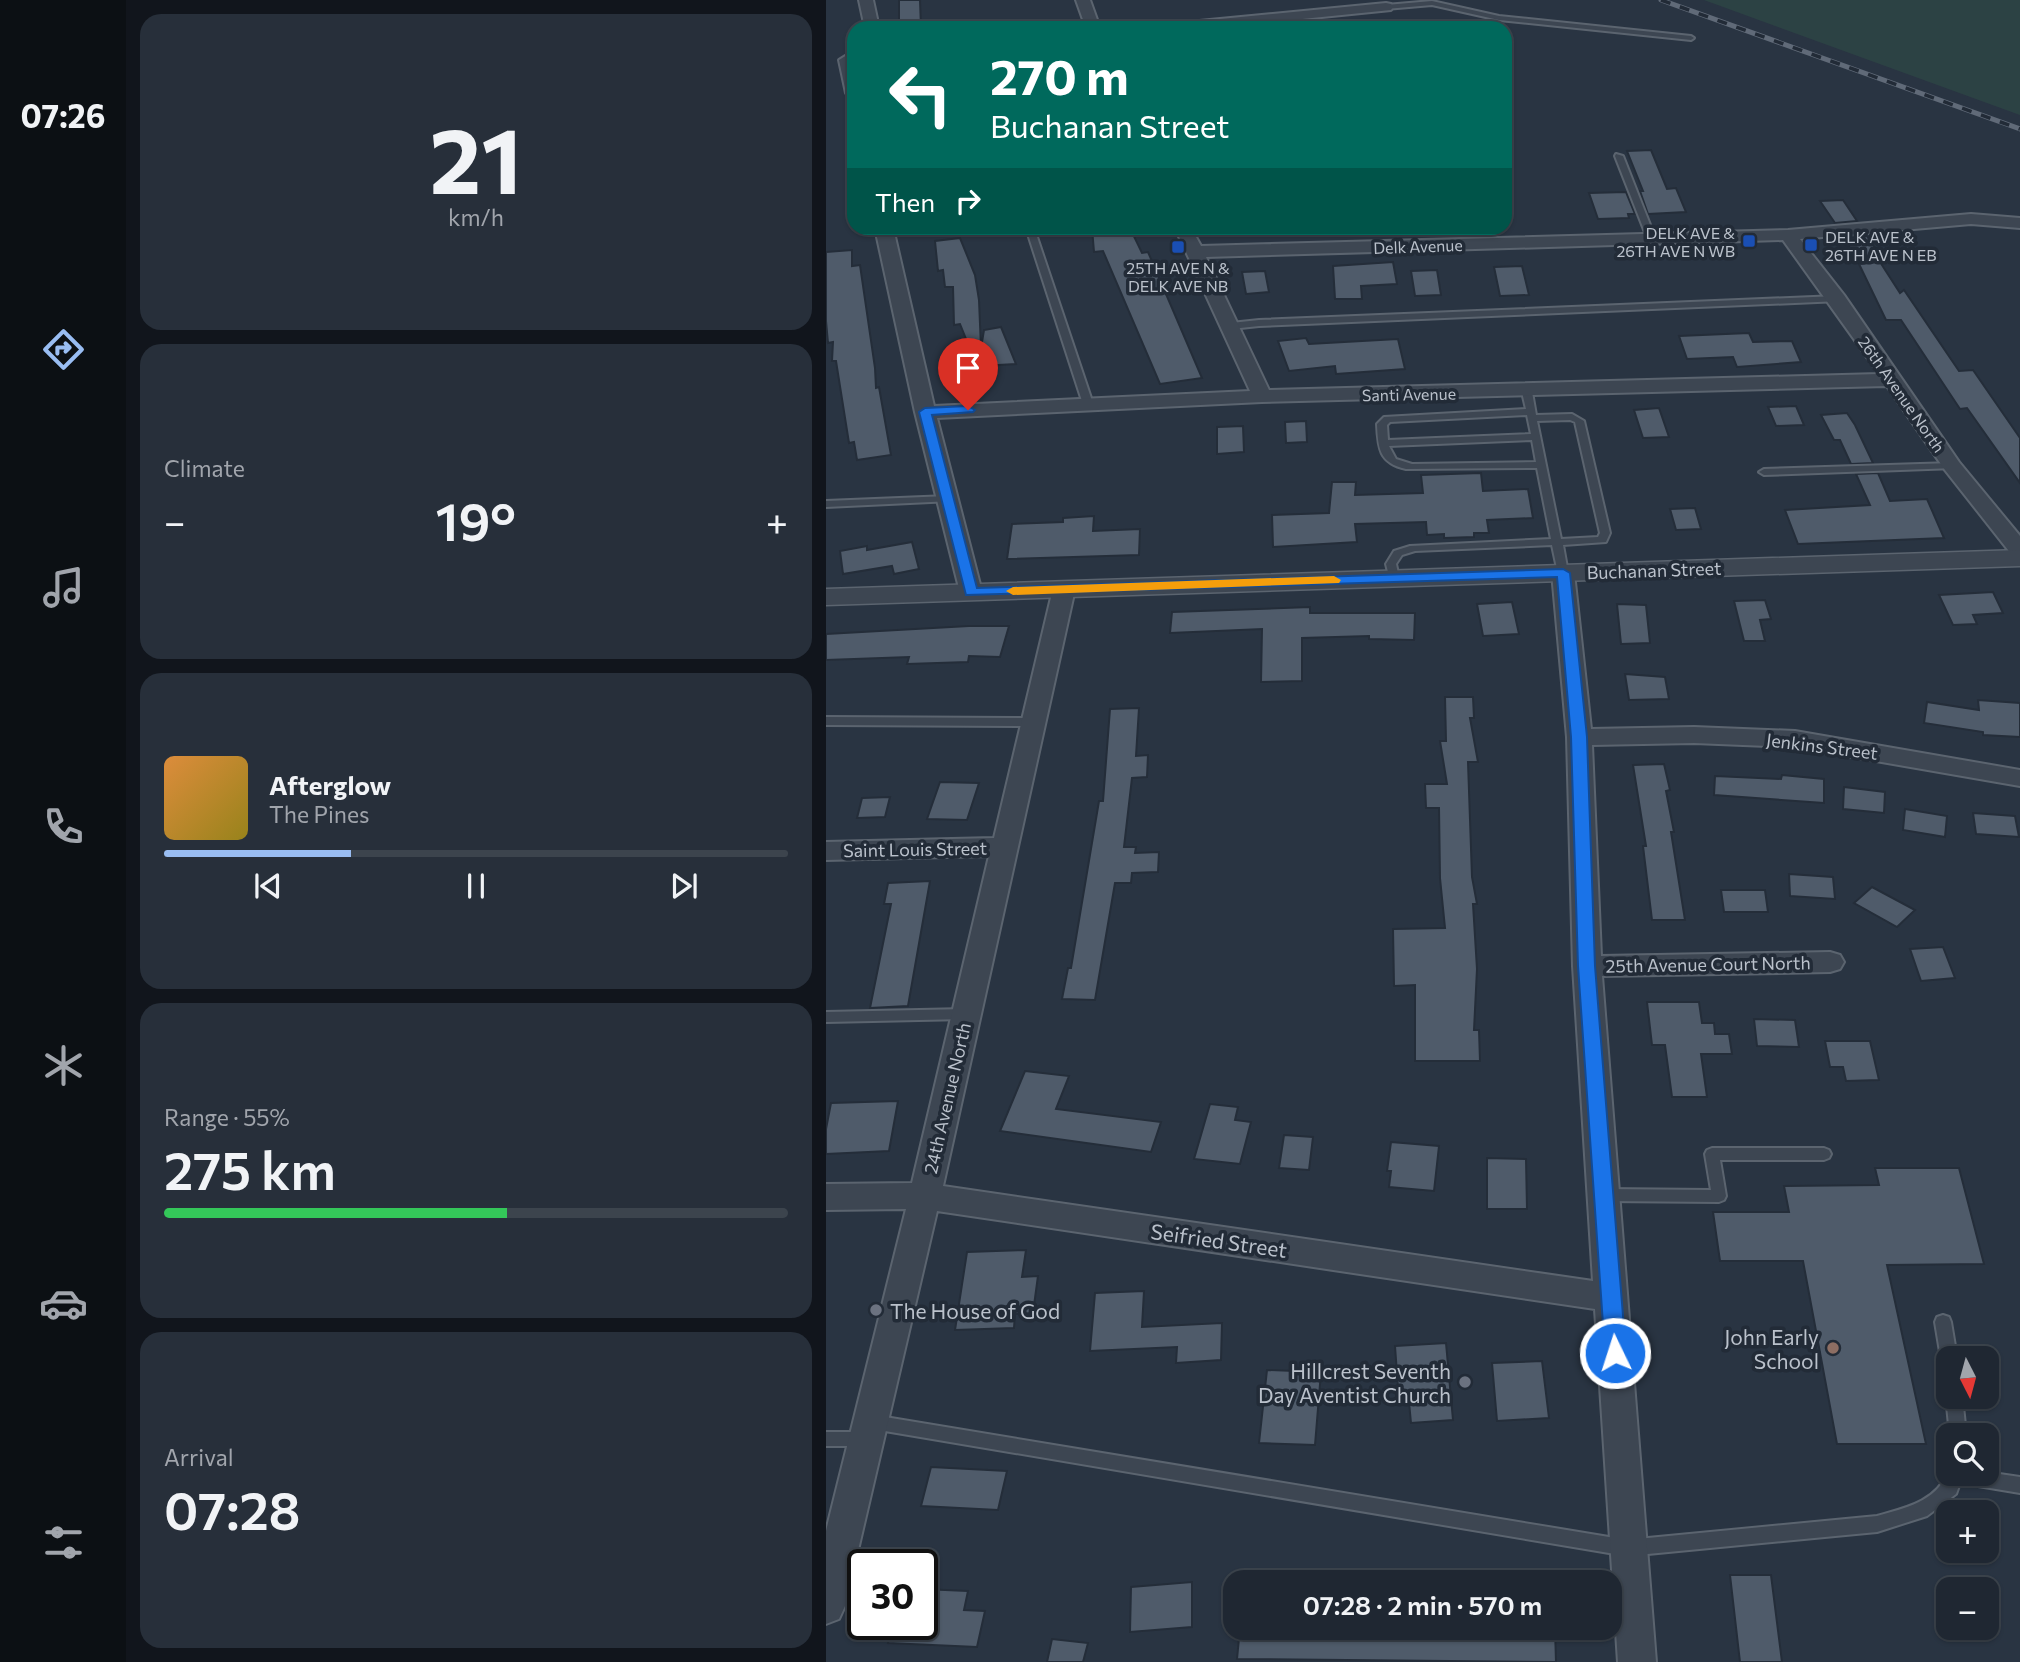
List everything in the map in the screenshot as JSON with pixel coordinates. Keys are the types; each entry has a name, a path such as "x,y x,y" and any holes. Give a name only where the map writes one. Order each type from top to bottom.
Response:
{"street":[{"path":"866,0 870,21"},
{"path":"1083,0 1090,21"},
{"path":"1241,21 1386,7"},
{"path":"826,62 847,60"},
{"name":"Delk Avenue","path":"1194,252 1788,235 1971,219 2020,223"},
{"path":"886,235 925,412 971,592"},
{"path":"1186,235 1262,396"},
{"name":"26th Avenue North","path":"1788,235 1837,299 1952,466 2020,550"},
{"name":"Santi Avenue","path":"925,412 1262,396 1893,380"},
{"name":"Buchanan Street","path":"826,597 2020,558"},
{"path":"1563,573 1579,737 1587,966 1637,1662"},
{"name":"24th Avenue North","path":"826,1606 925,1196 1064,589"},
{"name":"Jenkins Street","path":"1579,737 1694,735 1794,739 2020,778"},
{"name":"Saint Louis Street","path":"826,851 1003,847"},
{"name":"25th Avenue Court North","path":"1587,966 1830,962"},
{"name":"Seifried Street","path":"826,1197 925,1196 1612,1298"}],"lane":[{"path":"1386,7 1431,1 1499,18 1691,38"},
{"path":"1619,156 1652,240"},
{"path":"1032,235 1088,404"},
{"path":"1231,326 1837,299"},
{"path":"1527,391 1563,573"},
{"path":"1394,578 1391,564 1398,553 1414,548 1591,542 1602,540 1605,533 1579,421 1572,417 1530,415 1387,419 1382,424 1383,443 1387,457 1395,465 1541,465"},
{"path":"1383,443 1535,437"},
{"path":"1764,472 1952,466"},
{"path":"826,504 948,499"},
{"path":"826,721 1033,722"},
{"path":"826,1017 966,1013"},
{"path":"1604,1195 1719,1196 1712,1154 1824,1154"},
{"path":"1944,1322 1947,1346"},
{"path":"826,1439 870,1430 1627,1548 1877,1524 1921,1511 1951,1486"},
{"path":"1999,1481 2020,1485"}],"green space":[{"path":"1704,0 2020,0 2020,115"}],"building":[{"path":"899,0 920,0 921,21 899,21"},
{"path":"1651,150 1667,189 1676,188 1686,212 1648,214 1640,191 1643,191 1627,151"},
{"path":"1626,192 1635,214 1628,214 1629,218 1598,219 1589,193"},
{"path":"1843,200 1857,221 1835,223 1820,201"},
{"path":"1093,235 1133,235 1142,253 1148,252 1202,378 1160,384 1103,251 1094,252"},
{"path":"1867,236 1882,258 1857,260 1844,238"},
{"path":"960,238 975,275 981,348 984,330 1001,327 1016,364 981,366 979,371 960,324 954,325 953,287 945,287 943,270 938,271 935,241"},
{"path":"852,250 852,266 860,265 876,388 879,387 891,455 857,460 854,442 849,443 836,361 832,361 833,342 828,343 826,321 826,252"},
{"path":"1393,262 1397,284 1361,286 1362,299 1335,299 1333,266"},
{"path":"1880,262 1900,293 1904,290 1959,371 1973,370 2020,438 2020,483 1967,408 1960,409 1901,320 1886,320 1859,264"},
{"path":"1522,266 1529,295 1500,296 1494,267"},
{"path":"1437,270 1441,295 1415,296 1411,271"},
{"path":"1265,271 1269,292 1246,294 1242,272"},
{"path":"1749,333 1753,342 1792,341 1801,362 1737,367 1733,357 1687,359 1679,336"},
{"path":"1306,338 1309,344 1398,339 1405,369 1336,374 1335,366 1289,371 1278,341"},
{"path":"1796,406 1804,425 1776,426 1768,407"},
{"path":"1659,408 1669,437 1643,438 1634,410"},
{"path":"1847,413 1873,463 1851,464 1840,440 1834,440 1821,415"},
{"path":"1306,421 1307,442 1286,443 1285,422"},
{"path":"1243,426 1244,452 1217,454 1217,427"},
{"path":"1481,473 1483,491 1528,489 1533,518 1487,520 1489,533 1474,533 1474,537 1444,538 1444,534 1427,535 1426,522 1355,524 1357,542 1273,547 1272,515 1329,513 1332,482 1356,482 1355,495 1423,493 1421,475"},
{"path":"1878,473 1890,501 1927,499 1944,538 1798,544 1785,510 1870,505 1856,474"},
{"path":"1695,508 1701,529 1676,530 1670,509"},
{"path":"1094,516 1093,531 1140,529 1139,555 1007,559 1012,524 1063,522 1063,518"},
{"path":"912,542 919,569 894,574 892,566 843,574 840,551 867,546 867,550"},
{"path":"1993,592 2003,613 1973,615 1977,624 1953,625 1939,595"},
{"path":"1765,600 1771,619 1760,620 1765,641 1744,641 1734,601"},
{"path":"1512,602 1519,634 1483,636 1477,604"},
{"path":"1617,604 1646,605 1650,643 1621,644"},
{"path":"1310,607 1310,613 1415,613 1414,640 1369,639 1369,636 1302,638 1302,681 1261,682 1262,629 1170,633 1172,612"},
{"path":"1009,626 1000,657 969,656 968,662 907,664 909,657 826,660 826,634"},
{"path":"1625,674 1665,677 1669,699 1629,700"},
{"path":"1445,697 1473,697 1474,718 1470,718 1478,762 1468,762 1472,877 1477,904 1473,904 1477,969 1474,1030 1479,1030 1480,1061 1415,1061 1415,985 1394,986 1393,929 1445,928 1440,878 1439,808 1426,808 1425,784 1447,784 1440,741 1446,741"},
{"path":"1978,700 2020,703 2020,737 1983,735 1983,732 1924,723 1927,702 1979,710"},
{"path":"1139,708 1136,756 1148,755 1147,777 1132,778 1124,847 1136,847 1135,853 1159,852 1158,872 1132,873 1131,883 1115,883 1095,1000 1062,999 1068,968 1071,968 1099,801 1103,801 1110,709"},
{"path":"1664,764 1670,790 1666,791 1685,920 1652,920 1643,846 1646,846 1633,765"},
{"path":"1782,775 1824,779 1824,803 1714,795 1715,776 1781,779"},
{"path":"940,782 979,783 967,820 927,819"},
{"path":"1844,787 1885,792 1884,813 1843,809"},
{"path":"890,797 885,817 857,818 862,798"},
{"path":"1905,809 1947,816 1945,837 1903,830"},
{"path":"1973,813 2015,816 2019,837 1976,834"},
{"path":"1789,874 1833,877 1835,899 1790,896"},
{"path":"930,881 908,1006 870,1008 891,904 884,904 888,883"},
{"path":"1872,887 1915,910 1897,927 1854,903"},
{"path":"1721,890 1765,890 1768,912 1724,912"},
{"path":"1943,947 1955,978 1921,981 1910,949"},
{"path":"1647,1002 1699,1002 1702,1023 1714,1023 1715,1034 1729,1034 1732,1054 1701,1054 1707,1097 1672,1097 1665,1045 1652,1045"},
{"path":"1754,1019 1795,1020 1799,1047 1757,1046"},
{"path":"1825,1041 1870,1041 1879,1080 1846,1081 1843,1067 1830,1067"},
{"path":"1025,1071 1069,1076 1056,1109 1161,1122 1151,1152 1000,1131"},
{"path":"898,1101 889,1151 826,1154 826,1129 831,1103"},
{"path":"1210,1104 1238,1107 1235,1120 1251,1122 1240,1164 1194,1159"},
{"path":"1284,1135 1313,1137 1309,1170 1279,1168"},
{"path":"1391,1142 1439,1146 1434,1191 1389,1187 1391,1171 1387,1171"},
{"path":"1487,1158 1526,1159 1527,1209 1487,1209"},
{"path":"1875,1168 1959,1168 1984,1264 1887,1265 1926,1444 1837,1444 1803,1261 1720,1261 1713,1212 1789,1212 1784,1186 1879,1185"},
{"path":"1026,1250 1022,1277 1038,1276 1033,1313 1015,1314 1014,1328 955,1330 967,1252"},
{"path":"1144,1291 1142,1327 1222,1323 1221,1360 1176,1363 1177,1347 1090,1351 1095,1293"},
{"path":"1446,1343 1453,1420 1411,1423 1409,1402 1399,1402 1395,1346"},
{"path":"1542,1361 1549,1418 1497,1421 1492,1363"},
{"path":"1267,1370 1321,1372 1315,1445 1259,1443"},
{"path":"931,1467 1007,1471 998,1510 921,1506"},
{"path":"1730,1575 1771,1575 1782,1662 1740,1662"},
{"path":"1192,1582 1192,1627 1130,1632 1131,1587"},
{"path":"938,1590 968,1591 964,1610 985,1611 977,1647 888,1643 889,1640 938,1640"},
{"path":"1052,1639 1088,1643 1083,1662 1047,1662"},
{"path":"1239,1640 1555,1640 1556,1662 1237,1659"}],"railway":[{"path":"1661,0 2020,129"}],"slow traffic":[{"path":"1013,591 1334,580"}],"place":[{"name":"DELK AVE & 26TH AVE N WB","path":"1749,241"},
{"name":"DELK AVE & 26TH AVE N EB","path":"1811,245"},
{"name":"25TH AVE N & DELK AVE NB","path":"1178,247"},
{"name":"The House of God","path":"876,1310"},
{"name":"John Early School","path":"1833,1348"},
{"name":"Hillcrest Seventh Day Aventist Church","path":"1465,1382"}],"route":[{"path":"968,410 925,412 971,592 1563,573 1579,737 1587,966 1615,1353"}]}
